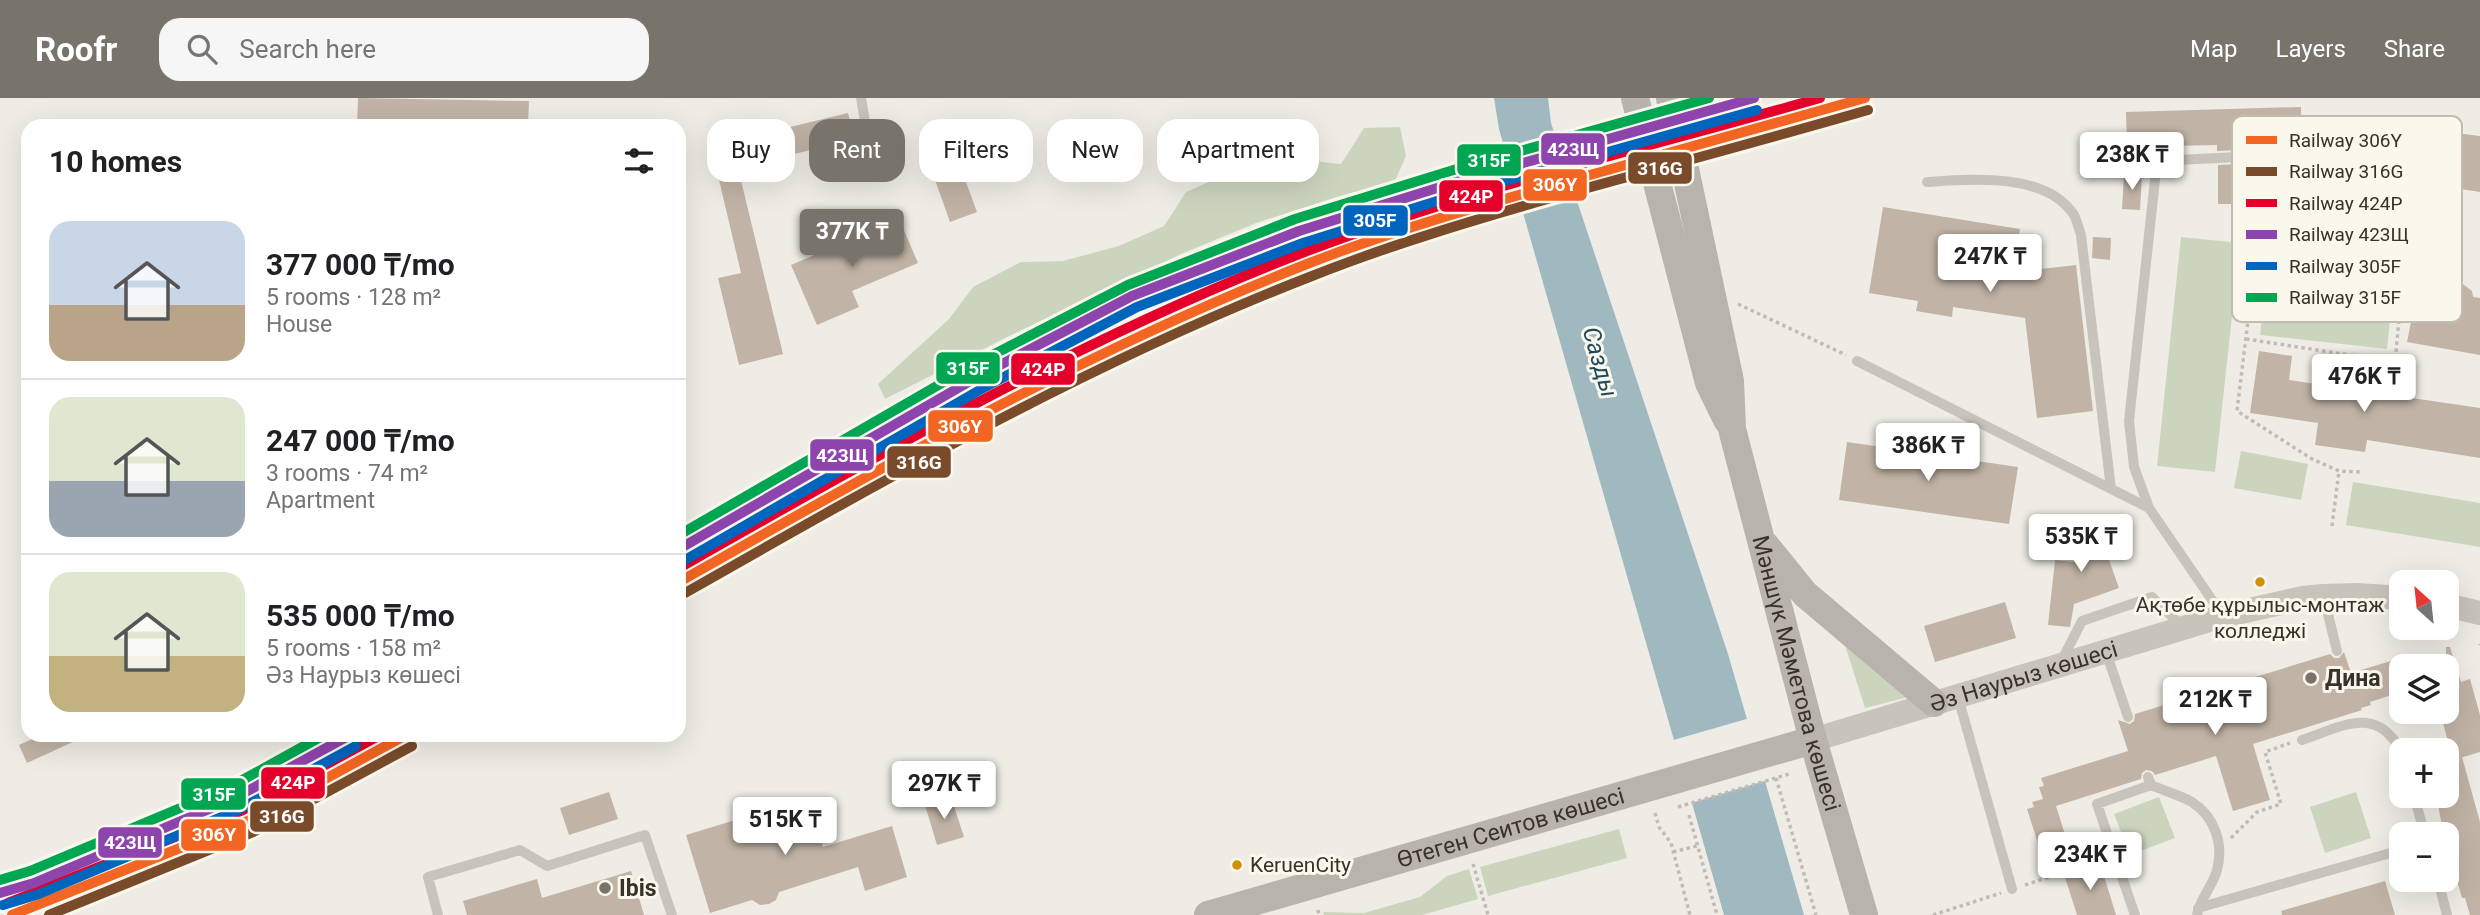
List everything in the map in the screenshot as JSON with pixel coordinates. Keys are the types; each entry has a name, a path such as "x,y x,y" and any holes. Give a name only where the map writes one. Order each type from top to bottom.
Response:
{"main road":[{"name":"Мәншүк Мәметова көшесі","path":"1635,98 1709,383 1732,429"},
{"name":"Мәншүк Мәметова көшесі","path":"1670,98 1730,381 1732,429 1813,740 1864,915"},
{"path":"1759,538 1805,594 1946,700"},
{"name":"Өтеген Сеитов көшесі","path":"1208,915 1675,794 1773,765 1813,740"}],"street":[{"name":"Әз Наурыз көшесі","path":"1813,740 2223,616 2323,596 2389,597"},
{"path":"2459,608 2480,613"}],"lane":[{"path":"861,98 865,119"},
{"path":"2223,616 2149,508 2134,467 2129,421 2157,161 2232,157"},
{"path":"1927,182 1983,178 2032,186 2062,202 2074,216 2081,235 2111,489"},
{"path":"1857,361 2149,508"},
{"path":"2323,596 2337,652"},
{"path":"2059,666 2082,621 2152,597 2184,628"},
{"path":"2106,651 2128,717"},
{"path":"1946,700 2012,889"},
{"path":"2302,740 2359,716 2386,730 2392,738"},
{"path":"2135,915 2097,804 2150,781 2192,802 2206,814 2217,833 2220,848 2217,871 2198,912"},
{"path":"438,915 428,877 520,850 547,866 645,835 671,915"},
{"path":"2198,912 2389,854"},
{"path":"2441,892 2448,915"}],"path":[{"path":"1738,304 1857,361"},
{"path":"2248,322 2237,411 2312,459 2339,471 2361,472"},
{"path":"2246,339 2395,362 2399,322"},
{"path":"2332,526 2339,471"},
{"path":"2220,848 2257,812 2281,804 2265,752 2302,740"},
{"path":"1773,765 1816,915"},
{"path":"1675,794 1773,765 1789,774"},
{"path":"1655,813 1659,827 1671,843 1690,915"},
{"path":"1689,815 1717,915"},
{"path":"1673,852 1698,846"},
{"path":"1473,864 1488,915"}],"green space":[{"path":"1400,127 1406,156 1395,181 1256,223 1181,254 885,399 878,384 949,319 973,287 1021,262 1063,261 1119,246 1164,226 1186,192 1209,182 1319,182 1319,161 1341,164 1364,128"},
{"path":"2181,237 2232,242 2232,316 2215,472 2157,466"},
{"path":"2262,322 2390,322 2387,349 2260,335"},
{"path":"2241,451 2308,464 2301,500 2234,488"},
{"path":"2353,482 2480,503 2480,547 2346,525"},
{"path":"1844,642 1916,695 1865,708"},
{"path":"2356,792 2371,838 2325,853 2310,807"},
{"path":"2159,797 2175,838 2130,855 2114,814"},
{"path":"1619,829 1627,858 1488,896 1480,867"},
{"path":"1469,869 1478,899 1422,915 1324,915 1323,912 1364,913 1420,897 1447,876"}],"water":[{"name":"Сазды","path":"1494,98 1548,98 1551,123 1728,654 1804,915 1724,915 1499,129"}],"pier":[{"path":"1750,718 1768,780 1688,804 1670,741"}],"building":[{"path":"358,98 529,101 528,119 357,119"},
{"path":"2301,107 2301,116 2232,116 2232,150 2217,151 2217,145 2127,147 2126,112"},
{"path":"848,113 850,119 823,119"},
{"path":"809,122 809,150 795,154 795,126"},
{"path":"2462,134 2480,136 2480,192 2462,189"},
{"path":"2232,164 2232,204 2218,204 2218,165"},
{"path":"2124,174 2142,174 2140,210 2122,209"},
{"path":"720,182 741,182 783,354 739,365 718,278 741,273"},
{"path":"936,182 966,182 977,212 950,222"},
{"path":"1883,207 2020,229 2013,272 2076,265 2093,411 2037,418 2025,318 1953,307 1952,317 1916,311 1918,301 1869,293"},
{"path":"899,219 918,263 852,291 859,307 817,325 791,265"},
{"path":"2093,237 2111,238 2110,260 2092,258"},
{"path":"2462,283 2472,291 2473,297 2480,298 2480,355 2407,342 2411,322 2462,322"},
{"path":"2259,351 2292,356 2289,380 2480,408 2480,458 2367,440 2365,452 2315,445 2318,423 2250,413"},
{"path":"1847,442 2018,467 2009,524 1839,500"},
{"path":"2093,515 2119,588 2074,604 2070,627 2048,625 2055,560 2083,563 2069,524"},
{"path":"2005,602 2016,638 1935,662 1924,626"},
{"path":"2446,647 2450,647 2452,654 2446,654"},
{"path":"2344,652 2351,673 2389,662 2389,696 2370,702 2371,705 2361,708 2362,710 2253,744 2270,800 2233,811 2216,756 2155,775 2146,770 2141,779 2056,806 2075,866 2048,875 2027,809 2034,807 2032,802 2043,799 2039,787 2044,786 2041,778 2128,751 2118,720 2130,724 2134,721 2135,714 2330,654 2339,658"},
{"path":"2459,676 2461,682 2470,679 2480,715 2480,752 2462,757 2480,822 2480,915 2470,915 2459,888 2459,822 2441,822 2438,808 2459,808 2459,738 2447,738 2443,724 2459,724"},
{"path":"26,742 73,742 27,763 19,745"},
{"path":"609,792 618,819 569,835 560,808"},
{"path":"951,797 964,837 937,845 925,805"},
{"path":"808,798 823,847 892,826 907,877 865,891 858,867 779,892 776,900 769,904 760,905 752,900 710,913 686,835"},
{"path":"2100,863 2116,915 2077,915 2064,874"},
{"name":"Ibis","path":"631,871 644,915 467,915 463,901 537,879 542,898"},
{"path":"2385,881 2395,915 2282,915 2281,911"}],"rail line":[{"name":"315F","path":"686,531 973,365 1128,285 1295,219 1460,168 1709,98"},
{"name":"423Щ","path":"686,545 979,376 1132,296 1299,231 1463,180 1754,98"},
{"name":"424Р","path":"686,564 832,481 987,398 1145,320 1226,284 1307,251 1434,207 1820,98"},
{"name":"306Y","path":"686,578 832,495 1066,372 1145,334 1307,264 1472,209 1865,98"},
{"name":"305F","path":"686,559 985,387 1137,307 1303,243 1466,192 1757,110"},
{"name":"316G","path":"686,592 838,506 993,423 1150,345 1231,309 1377,252 1476,220 1868,110"},
{"name":"315F","path":"0,880 30,871 228,788 311,742"},
{"name":"423Щ","path":"0,893 34,883 233,799 337,742"},
{"name":"424Р","path":"8,903 243,810 367,742"},
{"name":"306Y","path":"12,915 248,821 393,742"},
{"name":"305F","path":"3,905 39,894 238,810 356,746"},
{"name":"316G","path":"49,915 253,832 412,746"}],"place":[{"name":"Ақтөбе құрылыс-монтаж колледжі","path":"2260,582"},
{"name":"Дина","path":"2311,678"},
{"name":"KeruenCity","path":"1237,865"},
{"name":"Ibis","path":"605,888"}]}
